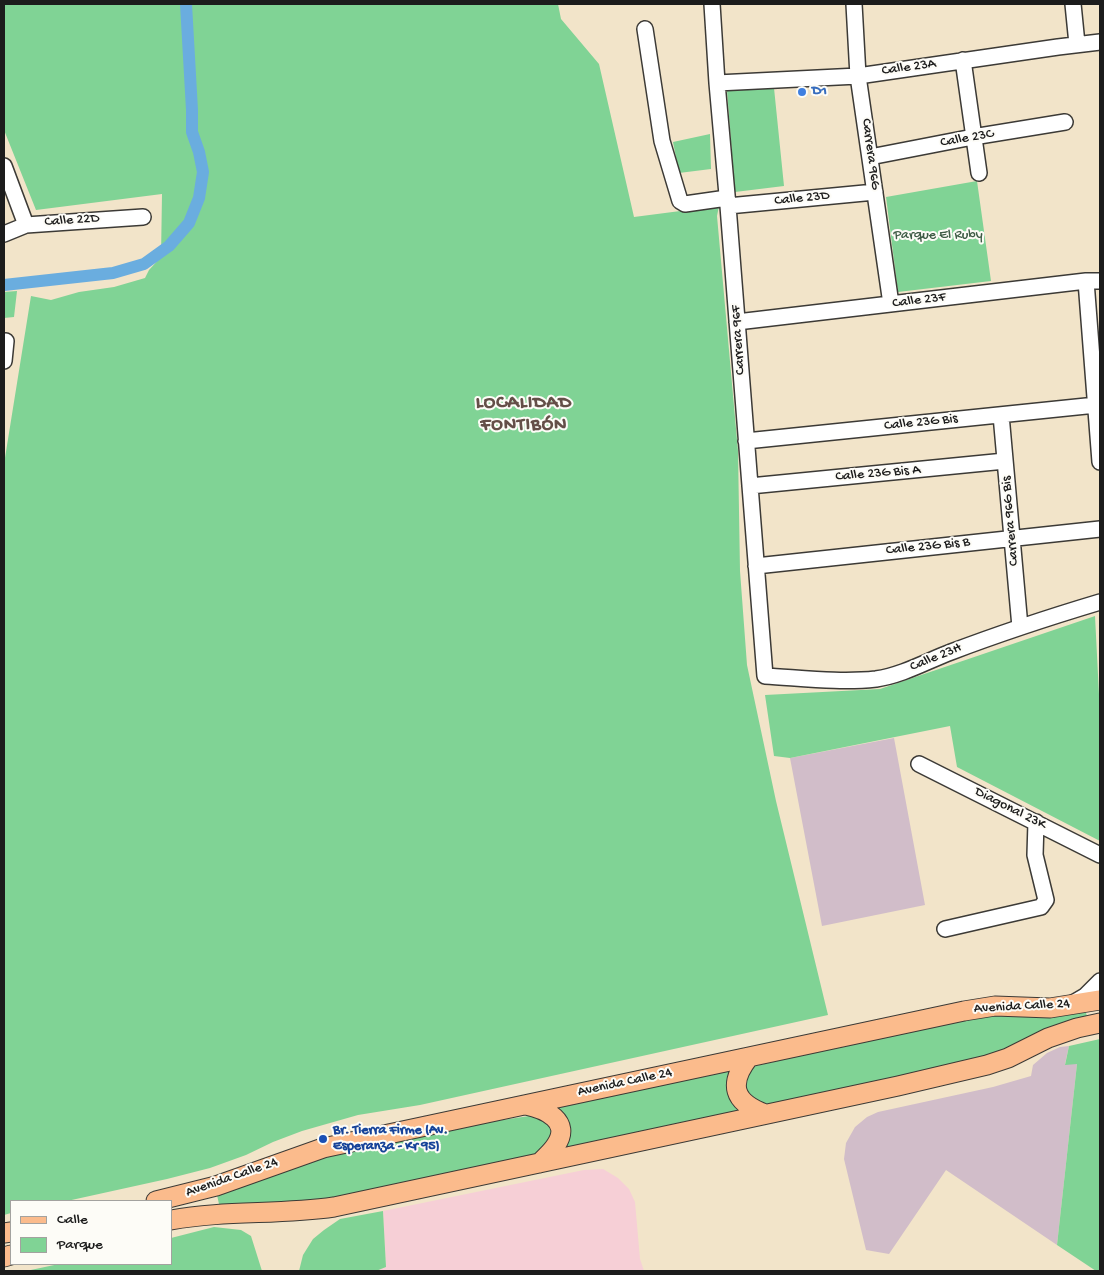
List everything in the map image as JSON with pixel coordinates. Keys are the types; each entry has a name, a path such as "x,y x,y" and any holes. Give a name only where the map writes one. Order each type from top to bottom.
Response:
{"main road":[{"name":"Avenida Calle 24","path":"160,1200 216,1186 323,1148 973,1009 995,1006 1032,1008 1069,1006 1100,1000"},
{"name":"Avenida Calle 24","path":"172,1220 214,1214 290,1212 334,1207 987,1065 1008,1058 1048,1038 1077,1028 1100,1023"},
{"path":"749,1057 737,1074 738,1093 742,1100 750,1107 766,1114"},
{"path":"523,1105 546,1111 558,1121 560,1136 556,1145 540,1162"}],"street":[{"name":"Carrera 96F","path":"712,4 765,676"},
{"name":"Carrera 96G","path":"854,4 858,76 891,304"},
{"path":"1073,4 1077,44"},
{"name":"Calle 23D","path":"645,29 662,141 680,201 685,204 875,192"},
{"name":"Calle 23A","path":"717,83 858,76 1100,42"},
{"path":"963,60 972,137 979,173"},
{"name":"Calle 23C","path":"870,157 972,137 1065,122"},
{"path":"4,166 26,224"},
{"name":"Calle 22D","path":"4,234 26,224 143,217"},
{"path":"1093,281 1096,405 1100,462"},
{"name":"Calle 23F","path":"737,322 1093,281"},
{"path":"4,361 5,342"},
{"name":"Calle 23G Bis","path":"746,441 1096,405"},
{"name":"Carrera 96G Bis","path":"1001,415 1020,627"},
{"name":"Calle 23G Bis A","path":"750,486 1005,461"},
{"name":"Calle 23G Bis B","path":"756,566 1100,529"},
{"name":"Calle 23H","path":"765,676 846,680 877,679 916,668 949,653 1020,627 1100,602"},
{"name":"Diagonal 23K","path":"919,764 1100,855"},
{"path":"945,929 1041,907 1044,904 1046,900 1035,856 1036,822"},
{"path":"1069,1006 1085,996 1100,980"}],"shaded area":[{"path":"894,738 925,905 822,926 790,758"},
{"path":"1069,1046 1065,1064 1077,1064 1057,1245 946,1170 889,1254 866,1250 844,1159 846,1143 855,1127 867,1117 878,1112 993,1087 1031,1076 1033,1065 1047,1053 1060,1047"},
{"path":"603,1169 618,1178 629,1189 635,1202 640,1259 644,1271 376,1271 386,1267 383,1211 584,1170"}],"green space":[{"path":"4,4 558,4 561,19 599,64 634,217 719,206 717,216 738,451 740,571 747,665 776,801 828,1015 420,1105 358,1115 302,1131 210,1168 167,1179 72,1200 10,1200 10,1213 4,1215 4,464 31,296 51,300 79,292 114,287 145,278 149,270 161,257 162,194 36,210 4,130"},
{"path":"774,88 784,186 735,192 727,91"},
{"path":"710,134 711,169 679,173 673,142"},
{"name":"Parque El Ruby","path":"977,181 991,281 898,292 886,197"},
{"path":"17,291 14,317 4,318 4,292"},
{"path":"1095,616 1100,714 1100,841 957,767 950,726 790,758 774,756 765,695 880,689"},
{"path":"1085,1010 1088,1019 1008,1051 852,1090 761,1106 743,1090 751,1067 975,1016"},
{"path":"1100,1039 1100,1271 1096,1271 1057,1245 1077,1064 1065,1065 1069,1046"},
{"path":"731,1068 729,1092 734,1103 743,1112 560,1151 568,1131 568,1126 565,1116 554,1105"},
{"path":"529,1116 541,1117 550,1121 551,1126 551,1136 547,1144 536,1154 329,1200 291,1204 219,1204 217,1195 306,1162 476,1124"},
{"path":"383,1211 386,1267 376,1271 299,1271 303,1255 313,1239 324,1230 340,1219"},
{"path":"214,1227 241,1230 251,1236 262,1271 26,1271 54,1265 172,1265 172,1238"}],"waterway":[{"path":"4,285 113,273 144,264 169,246 189,223 199,198 203,172 192,132 186,4"}],"place":[{"name":"D1","path":"802,92"},
{"name":"Br. Tierra Firme (Av. Esperanza - Kr 95)","path":"323,1139"}],"district":[{"name":"LOCALIDAD FONTIBÓN","path":"524,415"}]}
